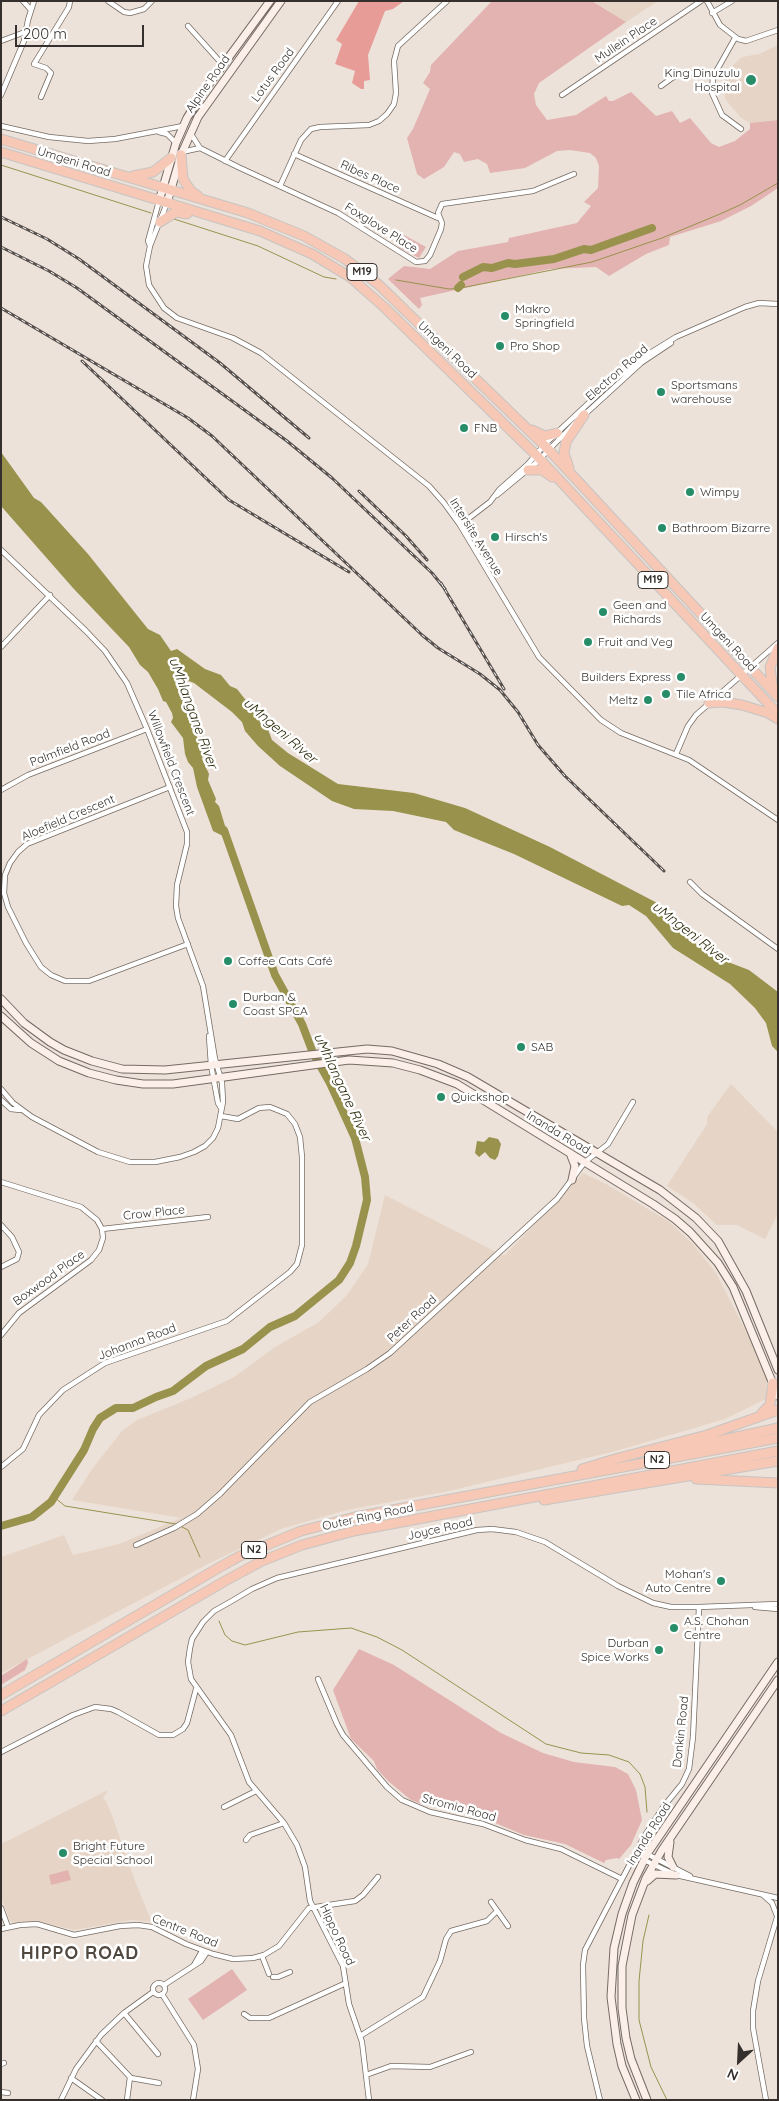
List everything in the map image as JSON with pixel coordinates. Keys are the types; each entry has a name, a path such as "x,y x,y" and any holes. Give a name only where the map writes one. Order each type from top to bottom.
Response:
{"highway":[{"name":"Umgeni Road","path":"1,138 203,199 278,224 304,236 344,259 378,284 546,448 776,695"},
{"name":"Umgeni Road","path":"1,152 256,229 312,254 363,288 538,457 778,714"},
{"path":"181,153 183,179 191,191 203,199"},
{"path":"125,176 143,175 153,172 171,158"},
{"path":"160,222 173,214 181,212 256,229"},
{"path":"575,478 565,459 565,446 569,435 584,415"},
{"path":"523,425 545,436 557,433"},
{"path":"528,470 542,470 556,481 565,485"},
{"path":"776,695 770,667 778,648"},
{"path":"709,703 723,702 761,710 778,719"},
{"path":"751,1420 767,1410 776,1397 773,1383"},
{"path":"536,1482 707,1435 778,1410"},
{"path":"584,1469 778,1428"},
{"name":"Outer Ring Road","path":"1,1695 220,1567 277,1540 301,1531 355,1517 778,1438"},
{"name":"Outer Ring Road","path":"1,1711 225,1581 280,1553 328,1537 354,1531 778,1451"},
{"path":"492,1506 672,1480 778,1461"},
{"path":"672,1480 778,1483"}],"main road":[{"name":"Alpine Road","path":"167,188 171,158 183,126 204,91 270,1"},
{"name":"Alpine Road","path":"167,188 190,131 281,1"},
{"path":"163,202 167,188"},
{"name":"Inanda Road","path":"1,999 24,1023 50,1042 64,1050 99,1064 122,1069 150,1071 367,1049 392,1051 451,1069 479,1083 676,1201 710,1232 718,1241 746,1291 777,1367"},
{"name":"Inanda Road","path":"1,1016 18,1032 45,1052 89,1073 116,1080 144,1084 173,1084 337,1061 370,1060 394,1063 444,1078 475,1094 675,1219 718,1263 733,1287 773,1383"},
{"path":"570,1153 574,1166 572,1180"},
{"name":"Inanda Road","path":"636,2100 622,2066 611,1997 614,1948 622,1914 646,1857 778,1662"},
{"name":"Inanda Road","path":"647,2100 636,2075 627,2045 621,1996 624,1951 629,1923 643,1885 655,1862 778,1680"},
{"path":"643,1885 655,1874 675,1871 670,1862 668,1852 671,1837"}],"street":[{"path":"23,1 31,10"},
{"path":"1,95 23,44 34,1"},
{"path":"41,97 51,73 46,68 34,64 70,1"},
{"path":"108,1 124,12 130,13 140,11 152,1"},
{"name":"Lotus Road","path":"225,161 338,1"},
{"path":"280,186 302,137 311,129 320,127 370,126 387,114 394,104 396,93 394,61 398,46 447,1"},
{"name":"Mullein Place","path":"562,95 701,1"},
{"path":"707,1 720,25 735,38 746,41 778,30"},
{"path":"712,13 732,1"},
{"path":"188,26 223,65"},
{"path":"1,41 25,32"},
{"path":"735,38 713,77 712,94 719,110 728,121 741,129"},
{"path":"661,86 683,73 697,73 713,77"},
{"path":"1,126 74,141 109,139 183,126"},
{"path":"181,153 200,148 190,131"},
{"path":"155,132 164,133 176,143"},
{"name":"Foxglove Place","path":"200,148 345,217 416,262 425,261 430,255 442,226 438,218"},
{"name":"Ribes Place","path":"294,154 438,218"},
{"path":"438,218 439,208 446,203 529,192 574,174"},
{"name":"Intersite Avenue","path":"163,202 160,222 150,246 146,266 148,282 159,302 168,312 183,321 233,338 265,356 425,483 443,502 460,526 532,647 557,677 601,720 612,728 676,754 706,770 778,820"},
{"name":"Intersite Avenue","path":"150,246 148,241 163,202"},
{"path":"682,336 752,304 778,304"},
{"name":"Electron Road","path":"546,448 641,363 682,336"},
{"name":"Electron Road","path":"546,448 557,433 606,386 661,345 682,336"},
{"path":"460,526 480,512 496,496 528,470 546,448"},
{"path":"496,496 499,490 538,457"},
{"name":"Willowfield Crescent","path":"1,550 93,638 110,657 131,691 170,787 186,832 185,858 175,899 178,918 203,986 221,1116"},
{"path":"1,647 50,596"},
{"path":"676,754 688,726 696,715 778,644"},
{"name":"Palmfield Road","path":"1,790 28,776 147,729"},
{"name":"Aloefield Crescent","path":"170,787 27,844 10,863 5,876 4,892 8,907 40,967 51,975 65,981 89,982 188,944"},
{"path":"690,882 702,894 778,949"},
{"path":"1,1089 20,1110"},
{"path":"1,1100 11,1108 20,1110 98,1152 123,1161 154,1162 180,1157 199,1150 213,1138 221,1116"},
{"name":"Peter Road","path":"136,1545 180,1525 220,1494 310,1402 367,1369 390,1353 557,1199 585,1162 608,1144 633,1102"},
{"name":"Johanna Road","path":"1,1467 22,1449 44,1407 70,1386 105,1363 227,1321 290,1272 297,1264 301,1253 302,1166 300,1137 291,1118 276,1108 259,1108 238,1119 221,1116"},
{"path":"1,1182 81,1207 92,1214 102,1229"},
{"name":"Crow Place","path":"102,1229 208,1217"},
{"path":"1,1226 12,1237 19,1252 17,1259 1,1267"},
{"name":"Boxwood Place","path":"1,1335 18,1313 96,1256 102,1244 102,1229"},
{"name":"Joyce Road","path":"196,1689 190,1679 188,1662 190,1648 197,1629 214,1611 252,1589 289,1575 477,1530 502,1530 538,1539 644,1600 671,1607 778,1604"},
{"name":"Joyce Road","path":"752,1606 778,1609"},
{"name":"Donkin Road","path":"599,2099 587,2046 584,2018 583,1965 588,1941 656,1818 682,1784 689,1769 693,1737 699,1607"},
{"name":"Stromia Road","path":"318,1679 343,1735 388,1787 402,1800 430,1812 483,1824 525,1840 561,1849 622,1879"},
{"path":"1,1752 73,1715 95,1707 118,1712 159,1735 173,1735 187,1723 196,1689"},
{"name":"Hippo Road","path":"196,1689 231,1735 248,1779 284,1823 304,1864 312,1907 340,1960 349,2004 360,2036 369,2100"},
{"path":"224,1807 256,1790"},
{"path":"246,1840 250,1835 284,1823"},
{"path":"646,1857 694,1878 778,1898"},
{"path":"655,1862 694,1878"},
{"path":"312,1907 355,1901 363,1895 378,1877"},
{"path":"763,1894 772,1903 777,1915 758,1982 753,2011 754,2034 766,2100"},
{"path":"491,1902 508,1926"},
{"name":"Centre Road","path":"1,1929 37,1924 74,1935 120,1926 145,1926 205,1951 233,1959 253,1958 262,1956 279,1946 306,1910 312,1907"},
{"path":"1,1908 8,1927"},
{"path":"360,2036 423,1997 440,1961 446,1938 451,1931 487,1921 497,1911"},
{"path":"164,1985 193,1966 205,1951"},
{"path":"262,1956 271,1975 278,1977 290,1972"},
{"path":"153,1992 152,1988 156,1983 160,1982 164,1985"},
{"path":"244,2014 248,2018 259,2019 280,2015 300,2003 346,1983"},
{"path":"162,1994 165,1991 164,1985"},
{"path":"153,1992 158,1995 162,1994"},
{"path":"61,2100 72,2078 96,2041 124,2013 153,1992"},
{"path":"162,1994 194,2045 198,2068 192,2100"},
{"path":"124,2013 158,2054"},
{"path":"96,2041 130,2078 159,2083"},
{"path":"366,2075 396,2066 430,2067 471,2052"},
{"path":"72,2078 102,2100"},
{"path":"127,2100 130,2078"},
{"path":"1,2092 8,2093"},
{"path":"92,2100 93,2093"}],"shaded area":[{"path":"359,1 404,1 393,9 385,11 368,55 370,80 364,81 364,89 352,83 355,71 335,64 342,44 336,40"},
{"path":"492,1 592,1 626,22 539,83 534,94 536,105 547,120 576,115 606,96 609,101 613,101 631,92 656,116 672,111 680,123 690,118 711,143 719,147 735,141 750,129 750,123 778,120 778,188 751,206 721,221 670,237 669,245 646,254 609,276 596,267 550,269 420,298 422,305 419,309 388,279 404,266 430,269 458,251 508,242 509,238 577,223 591,206 584,202 598,188 599,166 596,158 590,153 570,150 557,151 525,168 490,173 487,164 478,159 464,162 460,154 454,152 444,167 424,179 417,174 407,138 413,129 430,89 423,83 430,72 431,65"},
{"path":"593,1 658,1 626,22"},
{"name":"King Dinuzulu Hospital","path":"778,45 778,120 750,123 741,118 726,100 723,90 725,77 732,66 742,57 759,54"},
{"path":"404,235 426,247 419,258 398,247"},
{"path":"1,452 34,498 41,502 88,554 148,629 160,635 171,651 177,649 205,669 221,675 230,686 237,689 267,727 272,740 288,753 338,784 414,793 465,808 550,847 661,905 674,922 696,944 715,957 749,970 778,992 778,1052 772,1046 766,1023 755,1008 730,984 673,948 646,916 629,905 622,906 514,854 454,830 446,822 393,811 354,809 332,801 280,766 258,746 245,731 242,722 232,712 194,683 178,677 175,681 185,701 189,704 188,709 196,727 195,731 203,753 202,759 209,774 208,780 216,799 215,802 219,806 229,839 213,831 197,787 193,768 185,754 183,738 171,722 173,718 172,713 166,702 163,701 148,672 140,665 129,647 73,588 1,506"},
{"path":"731,1084 778,1132 778,1214 765,1239 737,1225 717,1225 693,1203 667,1186 707,1124 707,1117"},
{"path":"489,1137 498,1139 501,1144 495,1160 490,1158 485,1152 479,1157 475,1153 477,1141 484,1142"},
{"path":"583,1173 606,1184 668,1221 693,1244 716,1273 750,1339 767,1381 766,1399 725,1419 616,1451 449,1491 347,1510 281,1529 208,1564 1,1673 1,1557 64,1535 73,1555 119,1544 181,1518 72,1500 92,1469 122,1431 137,1420 191,1398 234,1377 275,1347 319,1322 347,1295 368,1264 385,1195 504,1256"},
{"path":"359,1649 394,1665 501,1733 543,1753 574,1762 615,1767 628,1774 636,1790 642,1820 631,1845 619,1859 606,1860 604,1863 565,1844 524,1835 469,1812 425,1805 411,1800 388,1781 377,1769 374,1761 351,1739 333,1690"},
{"path":"27,1659 28,1663 25,1670 1,1685 1,1676"},
{"name":"Bright Future Special School","path":"108,1790 103,1799 106,1801 113,1818 135,1881 152,1922 132,1920 74,1930 36,1921 13,1923 9,1919 1,1898 1,1844"},
{"path":"68,1870 71,1880 51,1885 49,1875"},
{"path":"232,1969 247,1990 203,2020 188,1999"}],"waterway":[{"path":"1,165 151,213"},
{"path":"396,280 449,289 461,288 592,262 662,238 720,214 778,183"},
{"path":"174,219 258,246 324,277 336,279"},
{"path":"463,277 483,267 492,268 508,263 515,264 554,259 584,249 591,250 652,228"},
{"path":"458,288 461,285"},
{"name":"uMhlangane River","path":"1,1526 32,1517 51,1502 84,1450 100,1418 116,1408 133,1408 173,1391 206,1366 243,1349 270,1327 295,1316 339,1280 350,1263 356,1246 367,1200 365,1177 355,1138 330,1083 313,1053 302,1024 275,975 224,830"},
{"path":"54,1497 65,1506 176,1524"},
{"path":"180,1526 188,1530 200,1557"},
{"path":"219,1621 225,1635 232,1641 245,1645 298,1632 351,1628 377,1637 402,1650 546,1744 581,1753 609,1755 629,1762 640,1774 645,1787 647,1812"},
{"path":"649,1915 643,1941 639,1981 639,2020 651,2067 667,2100"}],"railway":[{"path":"1,217 47,239 79,259 220,363 309,438"},
{"path":"1,247 49,271 77,288 287,441 332,478 432,573 445,589"},
{"path":"1,308 188,418 212,436 422,635 438,648 480,674 500,690 518,712 538,745 565,776 664,871"},
{"path":"82,361 229,500 349,572"},
{"path":"359,491 406,536 427,560"},
{"path":"441,583 504,689"}],"place":[{"name":"King Dinuzulu Hospital","path":"751,80"},
{"name":"Makro Springfield","path":"505,316"},
{"name":"Pro Shop","path":"500,346"},
{"name":"Sportsmans warehouse","path":"661,392"},
{"name":"FNB","path":"464,428"},
{"name":"Wimpy","path":"690,492"},
{"name":"Bathroom Bizarre","path":"662,528"},
{"name":"Hirsch's","path":"495,537"},
{"name":"Geen and Richards","path":"603,612"},
{"name":"Fruit and Veg","path":"588,642"},
{"name":"Builders Express","path":"681,677"},
{"name":"Tile Africa","path":"666,694"},
{"name":"Meltz","path":"648,700"},
{"name":"Coffee Cats Café","path":"228,961"},
{"name":"Durban & Coast SPCA","path":"233,1004"},
{"name":"SAB","path":"521,1047"},
{"name":"Quickshop","path":"441,1097"},
{"name":"Mohan's Auto Centre","path":"721,1581"},
{"name":"A.S. Chohan Centre","path":"674,1628"},
{"name":"Durban Spice Works","path":"659,1650"},
{"name":"Bright Future Special School","path":"63,1853"}],"district":[{"name":"HIPPO ROAD","path":"80,1954"}],"water label":[{"name":"uMngeni River","path":"280,731"},
{"name":"uMngeni River","path":"690,933"}]}
